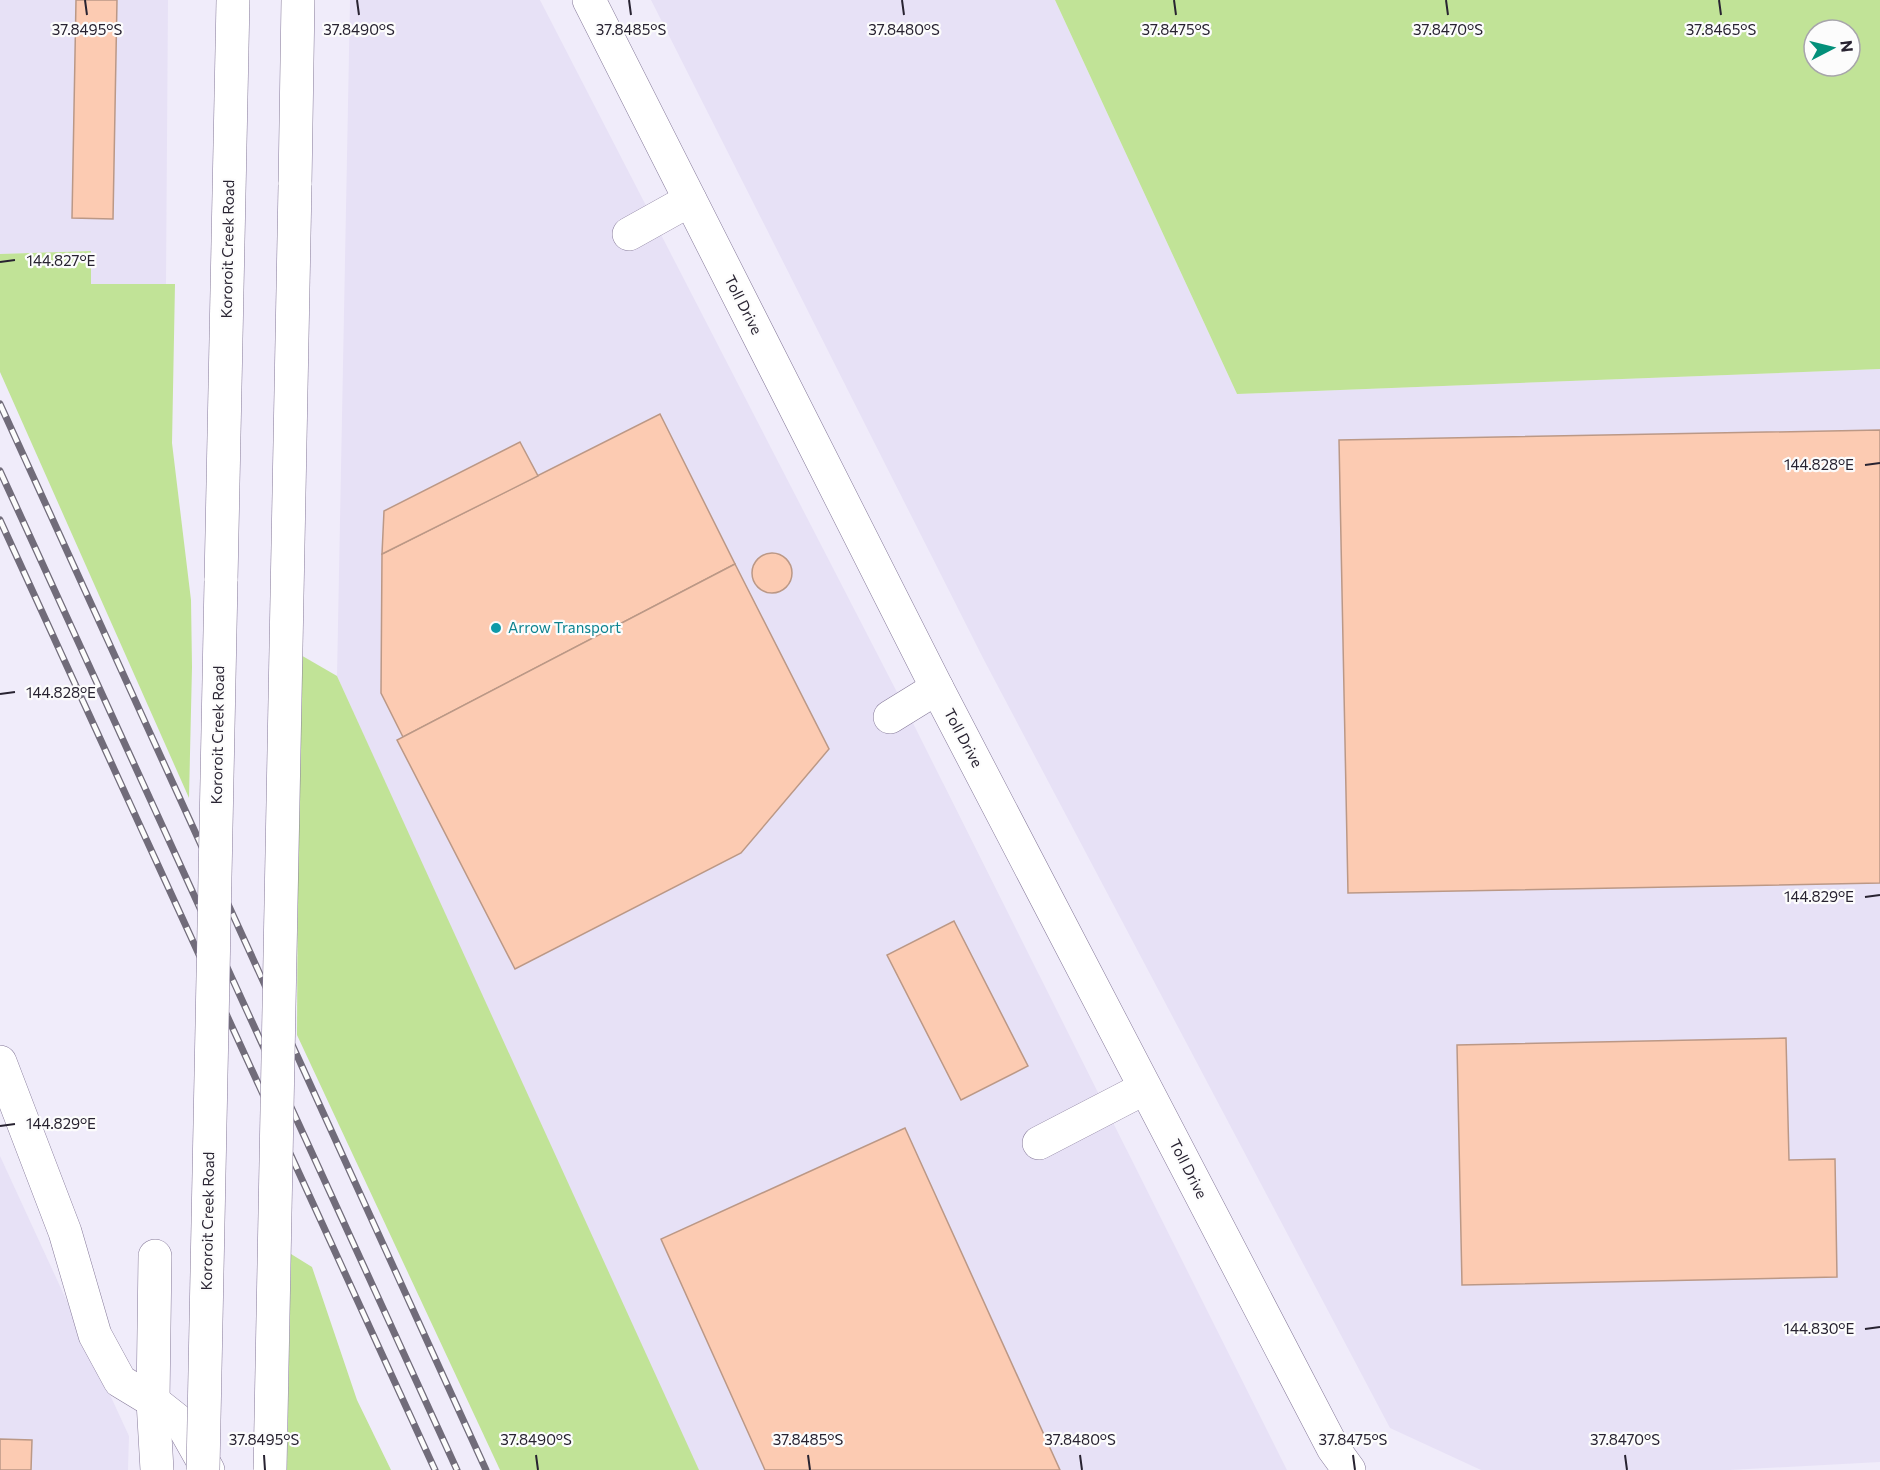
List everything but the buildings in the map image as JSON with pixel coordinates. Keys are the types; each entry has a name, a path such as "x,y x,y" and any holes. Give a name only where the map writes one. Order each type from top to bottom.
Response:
{"main road":[{"name":"Kororoit Creek Road","path":"206,1470 233,0"},
{"path":"270,1470 298,0"},
{"name":"Toll Drive","path":"589,0 937,688 1333,1448 1349,1470"},
{"path":"629,234 690,200"},
{"path":"890,717 937,688"},
{"path":"0,1062 64,1232 95,1335 120,1381 153,1401 182,1424 206,1470"},
{"path":"1040,1143 1145,1088"},
{"path":"155,1256 153,1401 156,1470"}],"shaded area":[{"path":"0,0 168,0 166,284 91,284 90,251 0,254"},
{"path":"350,0 540,0 916,729 1287,1470 694,1470 337,676"},
{"path":"651,0 1055,0 1237,394 1880,369 1880,1462 1730,1470 1481,1470 1390,1428 984,660"},
{"path":"0,1156 129,1436 128,1470 0,1470"}],"green space":[{"path":"1055,0 1880,0 1880,369 1237,394"},
{"path":"91,251 91,284 175,284 172,443 191,600 189,798 0,372 0,254"},
{"path":"299,654 337,676 699,1470 500,1470 297,1035"},
{"path":"291,1254 312,1267 357,1400 391,1470 287,1470"}],"railway":[{"path":"0,404 486,1470"},
{"path":"0,471 457,1470"},
{"path":"0,520 435,1470"}],"place":[{"name":"Arrow Transport","path":"496,628"}]}
